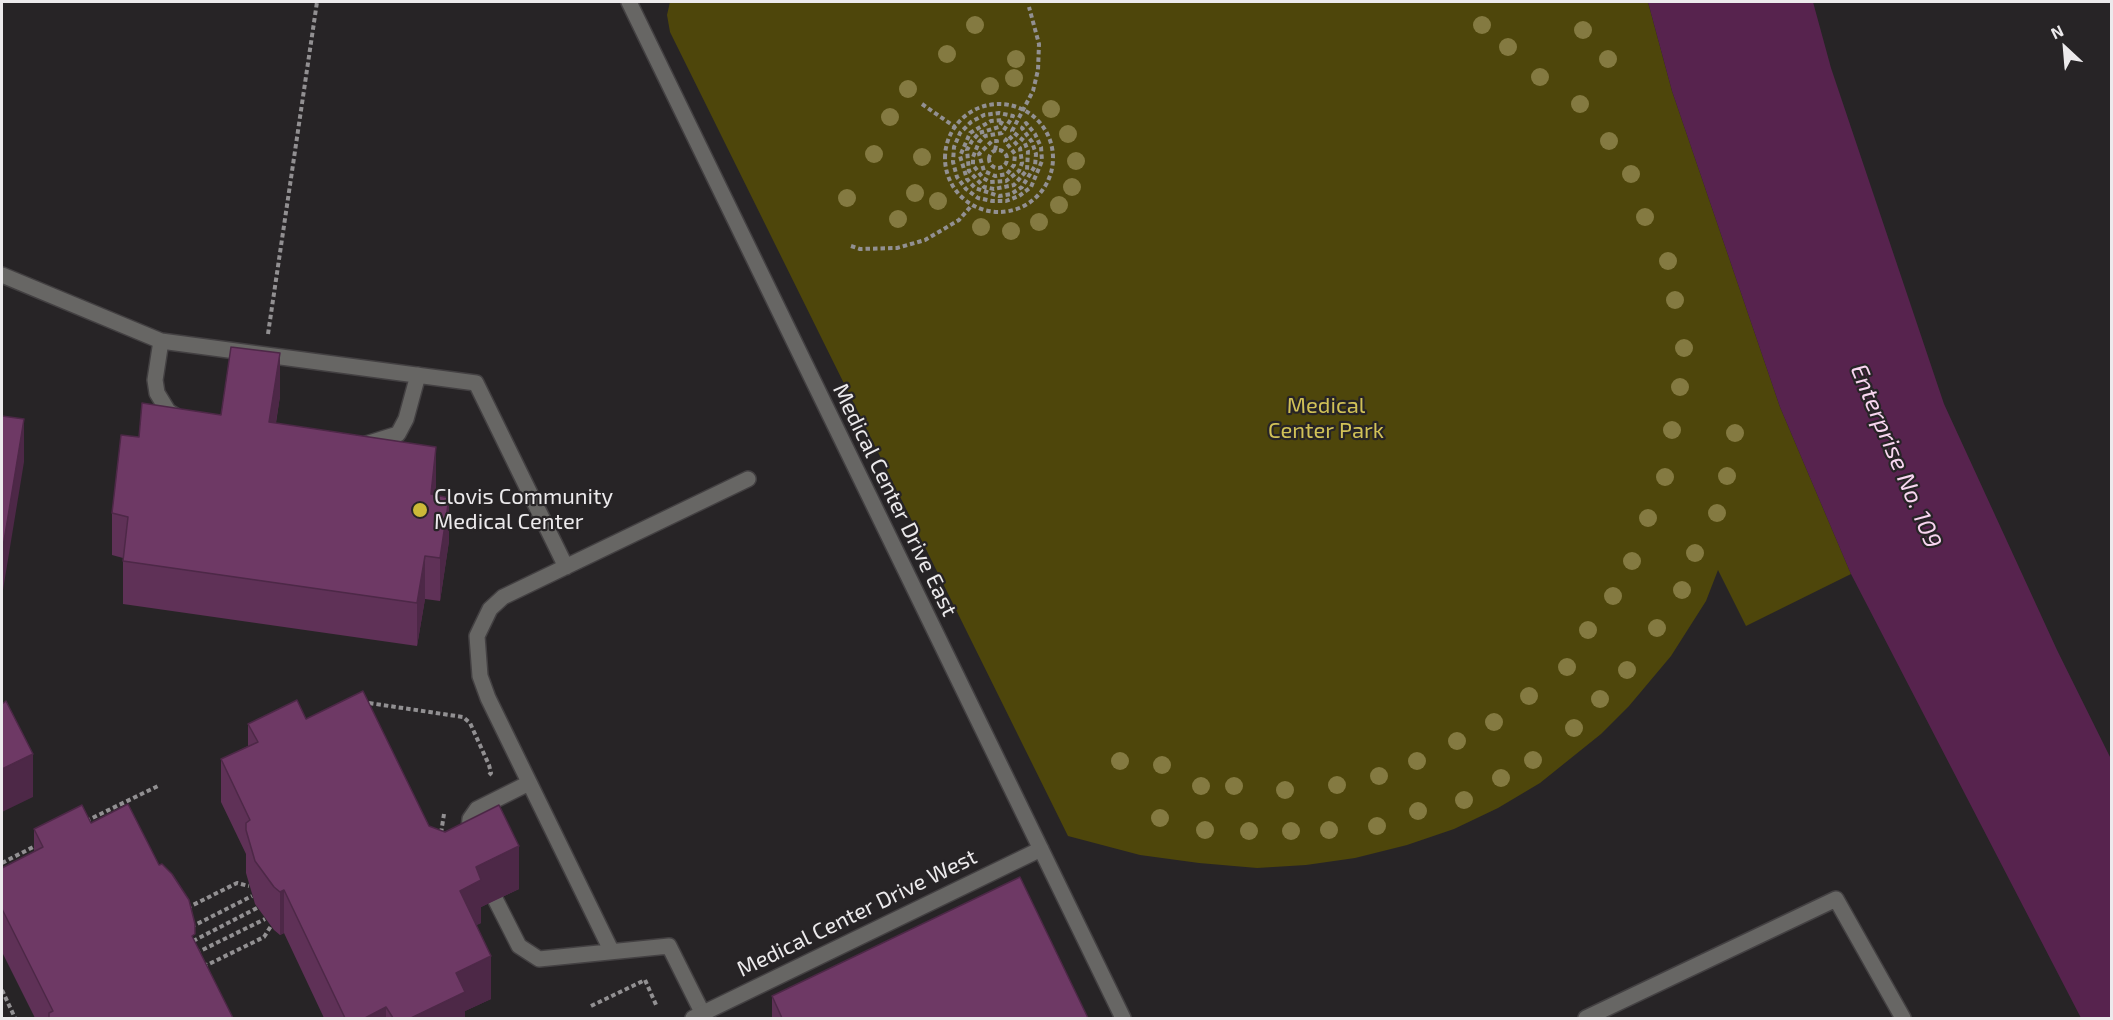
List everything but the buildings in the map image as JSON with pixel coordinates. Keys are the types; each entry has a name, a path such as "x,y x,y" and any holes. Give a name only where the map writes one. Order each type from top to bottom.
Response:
{"street":[{"name":"Medical Center Drive East","path":"628,2 1123,1018"},
{"path":"2,275 161,341 476,383 566,567"},
{"path":"161,341 155,380 157,393 168,411 178,417 189,419"},
{"path":"350,443 375,443 398,434 406,419 418,375"},
{"path":"611,950 529,783 480,676 477,636 490,609 503,597 748,478"},
{"path":"529,783 477,809 468,830 470,847 519,946 528,954 539,959 669,946 700,1017"},
{"name":"Medical Center Drive West","path":"700,1017 1041,849"},
{"path":"1586,1018 1836,899 1903,1018"}],"path":[{"path":"265,355 318,2"},
{"path":"995,150 1004,152 1007,158 1001,167 992,166 989,162 990,153 995,150 997,141 992,141 980,154 984,171 995,176 1007,174 1014,165 1015,154 1005,141 1009,136 1020,148 1022,163 1019,171 1006,181 990,182 983,178 973,165 973,157 979,142 985,136 1002,134 1013,116 999,113 984,115 971,122 960,133 954,147 953,162 957,177 966,189 978,198 1006,201 1019,196 1031,187 1042,161 1038,141 1026,123 1022,129 1032,142 1036,154 1035,166 1022,187 1011,194 999,196 975,188 967,179 960,156 970,133 991,121 1004,120 999,127 979,133 972,141 966,161 969,171 984,186 994,189 1014,185 1027,171 1029,160 1024,141 1012,131 1024,111 1038,70 1039,44 1029,7"},
{"path":"922,104 954,127"},
{"path":"1001,104 1034,116 1046,129 1052,146 1053,164 1048,181 1038,196 1015,209 988,211 972,205 958,193 949,178 946,152 954,127 967,114 983,106 1001,104"},
{"path":"851,246 860,249 897,248 925,240 959,220 972,205"},
{"path":"369,703 463,717 470,723 492,773 485,779"},
{"path":"85,822 158,786"},
{"path":"442,842 442,822 449,806"},
{"path":"2,862 43,842"},
{"path":"179,912 237,883 249,886"},
{"path":"182,931 252,896"},
{"path":"189,943 257,908"},
{"path":"192,954 265,919"},
{"path":"194,962 207,965 264,937 271,926"},
{"path":"591,1006 645,980 657,1007"},
{"path":"2,990 15,1018"}],"green space":[{"name":"Medical Center Park","path":"670,2 1648,2 1672,91 1780,407 1851,574 1746,626 1718,570 1706,601 1671,656 1629,706 1601,734 1540,783 1498,808 1454,829 1407,845 1355,858 1306,865 1257,868 1140,855 1068,836 670,32 667,15"}],"water":[{"name":"Enterprise No. 109","path":"1648,2 1813,2 1831,68 1944,404 2057,650 2111,759 2111,1018 2081,1018 1851,574 1780,407 1672,91"}],"place":[{"name":"Clovis Community Medical Center","path":"420,510"}]}
